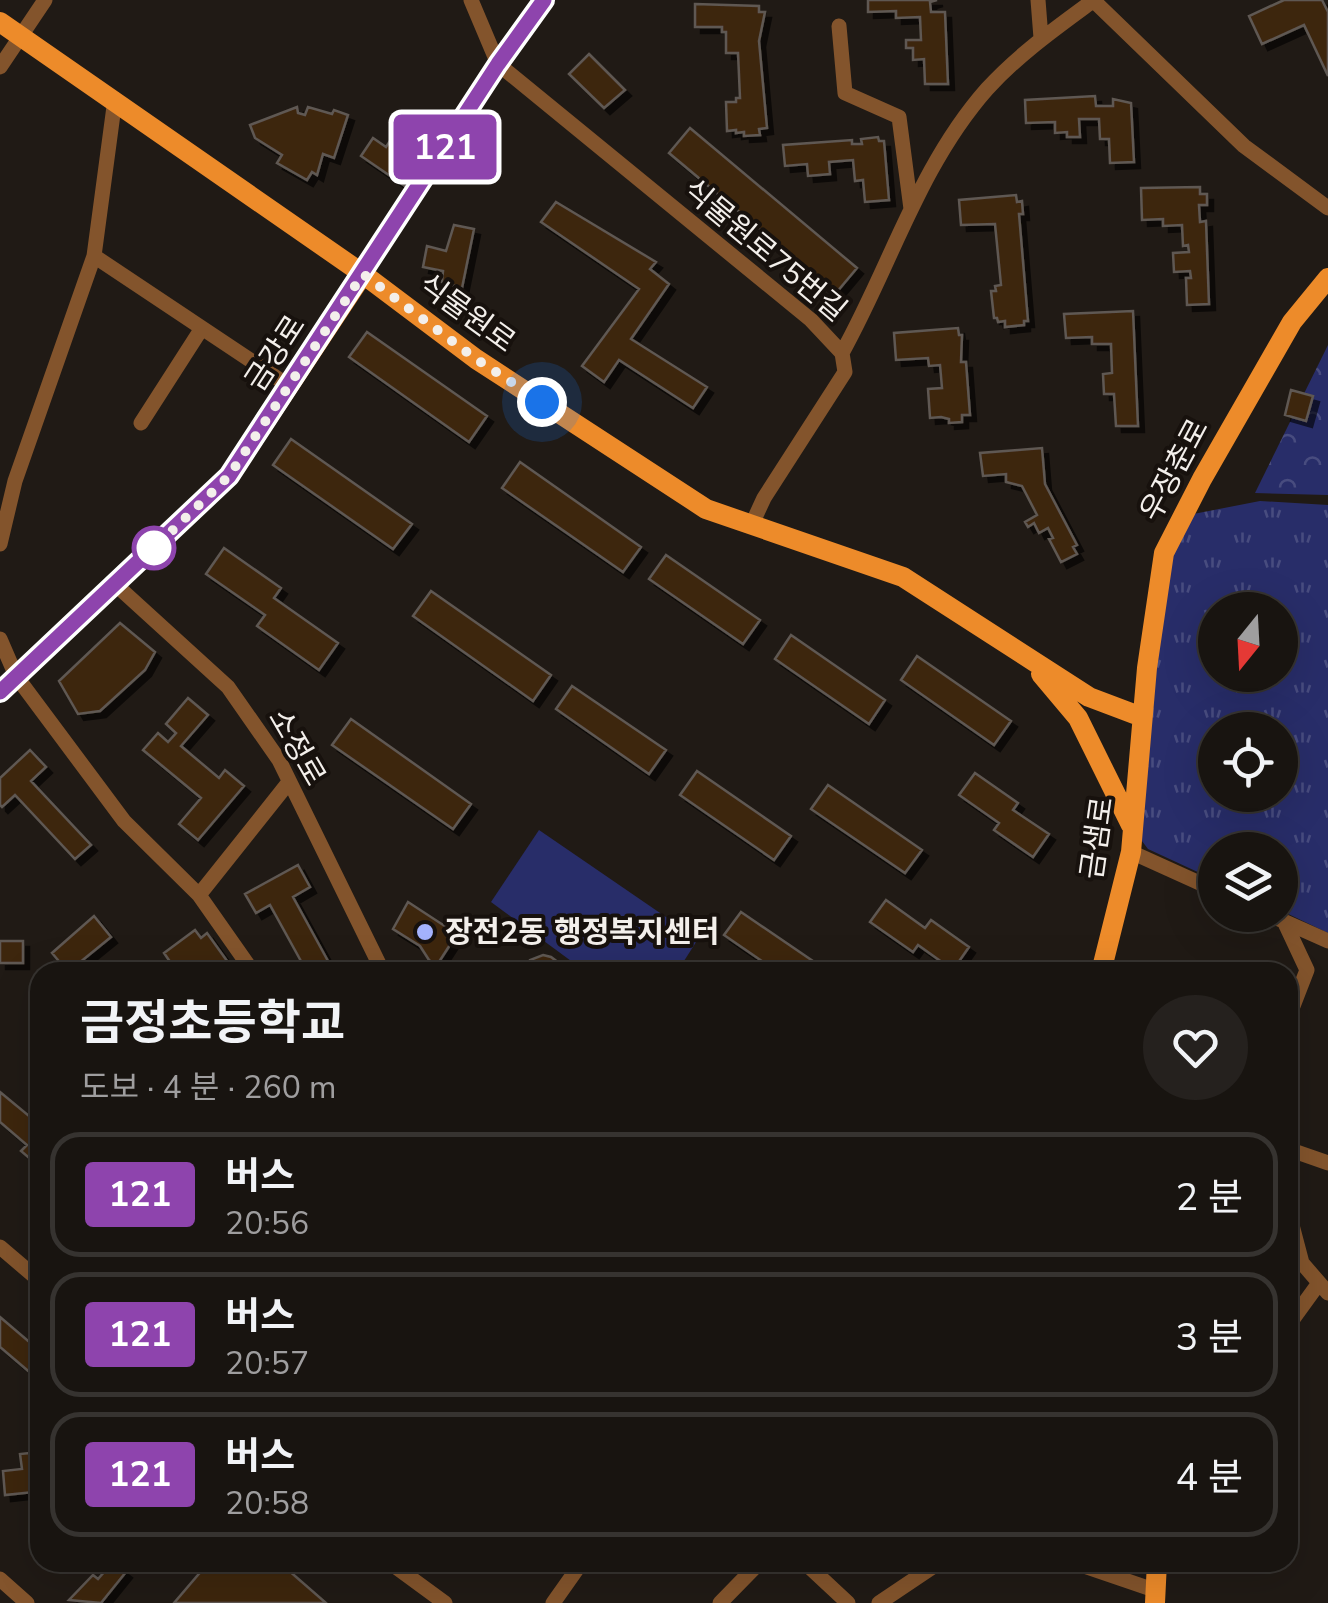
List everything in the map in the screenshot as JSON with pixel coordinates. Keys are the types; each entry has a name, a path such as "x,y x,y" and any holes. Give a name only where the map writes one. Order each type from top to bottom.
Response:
{"main road":[{"name":"식물원로","path":"0,22 363,274 476,359 706,509 903,577 1089,697 1142,717"},
{"name":"금강로","path":"0,692 229,476 363,274"},
{"name":"우장춘로","path":"1142,717 1164,553 1202,478 1292,322 1328,278"},
{"name":"식물원로","path":"1030,661 1078,718 1132,828"},
{"name":"금샘로","path":"1109,962 1131,852 1142,717"},
{"path":"1156,1597 1157,1572"}],"street":[{"path":"0,67 46,0"},
{"path":"470,0 498,64"},
{"name":"금강로","path":"363,274 498,64 544,0"},
{"path":"1038,0 1041,38"},
{"path":"842,353 869,305 910,209 943,148 987,90 1041,38 1093,0 1244,146 1328,208"},
{"path":"839,26 845,93 899,117 910,209"},
{"name":"식물원로75번길","path":"498,64 812,320 842,353 845,372 764,498 752,524"},
{"path":"0,544 15,481 94,256 115,99"},
{"path":"94,256 289,386"},
{"path":"141,423 202,328"},
{"name":"소정로","path":"116,585 228,688 279,760 378,962"},
{"path":"0,639 16,676 124,821 199,895 246,962"},
{"path":"199,895 288,782"},
{"path":"1131,852 1198,882"},
{"path":"1298,928 1328,942"},
{"path":"1285,932 1307,970 1298,993"},
{"path":"1298,1157 1328,1163"},
{"path":"0,1247 30,1272"},
{"path":"1298,1249 1302,1264 1324,1288 1298,1316"},
{"path":"403,1572 445,1603"},
{"path":"553,1603 575,1572"},
{"path":"720,1603 750,1572"},
{"path":"815,1572 848,1603"},
{"path":"879,1603 925,1572"},
{"path":"1096,1572 1156,1597"},
{"path":"0,1578 26,1603"}],"green space":[{"path":"1328,345 1328,495 1255,493"},
{"path":"1260,501 1328,505 1328,933 1298,919 1298,832 1198,832 1198,872 1148,849 1133,829 1178,517"},
{"path":"539,830 698,939 683,962 572,962 491,902"}],"building":[{"path":"868,0 937,0 930,2 931,12 945,12 948,84 925,84 924,59 913,60 913,48 906,48 906,40 921,40 920,17 896,18 896,11 868,12"},
{"path":"1284,0 1322,0 1328,12 1328,76 1304,25 1262,44 1249,16"},
{"path":"695,4 759,6 759,12 765,12 759,41 767,128 759,129 760,135 727,131 726,102 740,98 738,53 726,53 726,32 722,32 722,27 695,27"},
{"path":"589,54 625,90 604,108 569,74"},
{"path":"1095,96 1096,106 1113,106 1113,99 1131,103 1134,162 1110,163 1109,139 1100,139 1099,119 1079,119 1080,137 1055,133 1055,122 1026,123 1025,100"},
{"path":"297,107 298,113 305,115 308,107 348,115 334,158 323,154 317,175 312,172 307,180 277,163 282,155 255,138 250,125"},
{"path":"406,117 438,138 405,186 361,156 373,138 386,147"},
{"path":"690,128 857,268 836,293 669,153"},
{"path":"878,137 884,141 889,200 865,202 863,180 855,181 853,160 829,162 830,174 808,176 807,164 785,166 783,145 852,140 852,144 862,144 861,139"},
{"path":"1200,187 1200,194 1207,194 1207,205 1199,205 1200,222 1206,221 1209,304 1187,305 1186,278 1191,278 1190,271 1174,272 1173,253 1189,252 1188,245 1183,246 1182,225 1163,226 1163,219 1142,220 1141,188"},
{"path":"1016,195 1017,202 1022,201 1023,214 1019,214 1028,321 1005,327 1005,321 994,318 991,291 1001,285 995,224 961,225 959,200"},
{"path":"556,202 656,262 650,269 669,284 631,339 707,387 693,408 619,360 604,382 582,366 639,289 541,222"},
{"path":"454,225 474,229 462,288 442,282 443,271 423,267 427,246 446,251"},
{"path":"1133,311 1138,426 1116,426 1114,394 1104,394 1103,374 1112,373 1111,344 1092,344 1092,337 1066,338 1064,314"},
{"path":"958,328 962,335 961,362 966,362 970,415 962,415 962,422 949,423 949,419 930,418 928,389 942,388 940,365 929,366 928,358 896,360 894,333"},
{"path":"367,332 487,416 469,442 349,357"},
{"path":"1291,390 1313,396 1306,421 1285,415"},
{"path":"291,439 412,524 393,549 273,465"},
{"path":"1042,448 1045,484 1077,545 1073,547 1077,554 1061,562 1048,528 1039,533 1034,523 1028,527 1025,522 1037,515 1022,486 1006,482 1006,474 983,476 980,453"},
{"path":"520,462 641,547 623,572 502,488"},
{"path":"224,548 281,588 274,598 338,643 319,670 257,626 265,615 206,574"},
{"path":"666,555 760,620 743,644 649,579"},
{"path":"431,591 551,675 533,701 413,616"},
{"path":"120,623 155,652 145,670 100,711 78,714 59,681"},
{"path":"791,635 885,700 869,724 775,659"},
{"path":"917,656 1011,721 994,745 901,680"},
{"path":"572,686 666,750 649,774 556,709"},
{"path":"188,698 208,715 181,746 219,778 225,770 244,786 198,840 179,824 201,798 143,750 158,733 168,742 176,733 166,724"},
{"path":"351,719 471,804 453,829 332,745"},
{"path":"30,750 46,767 31,781 91,845 75,859 15,795 0,805 0,778"},
{"path":"697,771 791,836 774,860 680,795"},
{"path":"975,773 1018,803 1013,810 1049,834 1033,857 994,830 999,823 959,795"},
{"path":"828,785 922,850 905,873 811,809"},
{"path":"298,865 310,887 293,897 329,962 301,962 270,905 256,913 245,894"},
{"path":"886,900 925,928 931,920 969,947 959,962 942,962 918,945 913,952 870,922"},
{"name":"장전2동 행정복지센터","path":"408,902 457,934 439,962 432,962 420,946 393,929"},
{"path":"741,912 814,962 763,962 724,935"},
{"path":"94,916 111,937 80,962 60,962 52,953"},
{"path":"195,930 201,938 207,933 228,962 170,962 164,953"},
{"path":"0,941 23,941 23,963 0,963"},
{"path":"543,955 558,962 530,962"},
{"path":"0,1092 30,1117 30,1159 21,1151 27,1145 0,1122"},
{"path":"0,1317 30,1342 30,1372 0,1347"},
{"path":"30,1453 30,1492 5,1495 3,1471 22,1469 20,1454"},
{"path":"104,1572 126,1572 101,1603 69,1600 93,1575 98,1579"},
{"path":"200,1572 290,1572 326,1603 174,1603"}],"bus line":[{"name":"121","path":"0,692 229,476 498,64 544,0"}],"place":[{"name":"장전2동 행정복지센터","path":"425,932"}],"route":[{"path":"154,548 144,558 229,476 363,274 476,359 542,402"}]}
